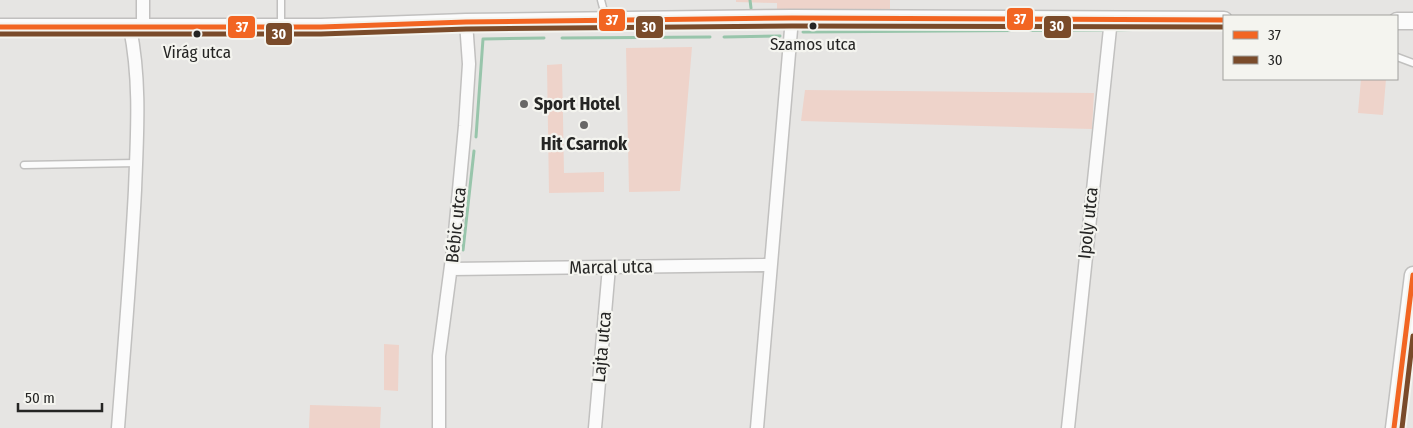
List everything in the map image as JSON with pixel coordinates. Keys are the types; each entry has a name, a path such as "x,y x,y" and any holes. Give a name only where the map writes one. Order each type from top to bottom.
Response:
{"street":[{"path":"118,428 136,163 138,84 136,28 143,0"},
{"path":"0,27 281,27 466,22 792,18 1223,20"},
{"path":"757,428 792,18"},
{"name":"Ipoly utca","path":"1068,428 1111,19"},
{"path":"1398,21 1413,21"},
{"name":"Bébic utca","path":"439,428 439,356 460,191 468,82 469,52 466,22"},
{"name":"Marcal utca","path":"451,268 770,265"},
{"name":"Lajta utca","path":"595,428 609,267"},
{"path":"1394,428 1413,275"}],"lane":[{"path":"281,0 281,27"},
{"path":"601,0 607,20"},
{"path":"1398,57 1413,63"},
{"path":"24,165 136,163"}],"shaded area":[{"path":"736,0 890,0 890,9 777,9 777,3 736,2"},
{"path":"692,47 680,191 629,192 626,48"},
{"path":"562,64 564,173 604,172 604,192 549,193 547,65"},
{"path":"1361,80 1386,80 1383,115 1358,113"},
{"path":"805,90 1094,93 1092,129 801,121"},
{"path":"384,344 399,345 398,391 384,390"},
{"path":"310,405 381,407 380,428 309,428"}],"waterway":[{"path":"750,0 751,8"},
{"path":"1115,30 1151,29"},
{"path":"1164,29 1211,29"},
{"path":"803,32 1103,30"},
{"path":"724,37 780,36"},
{"path":"562,38 710,37"},
{"path":"476,137 483,39 544,38"},
{"path":"463,250 474,151"}],"transit line":[{"name":"37","path":"0,27 321,27 466,22 792,18 1223,20"},
{"name":"30","path":"0,34 321,34 466,29 792,26 1223,27"},
{"name":"37","path":"1394,428 1413,275"},
{"name":"30","path":"1402,428 1413,336"}],"place":[{"name":"Szamos utca","path":"813,26"},
{"name":"Virág utca","path":"197,34"},
{"name":"Sport Hotel","path":"524,104"},
{"name":"Hit Csarnok","path":"584,125"}]}
